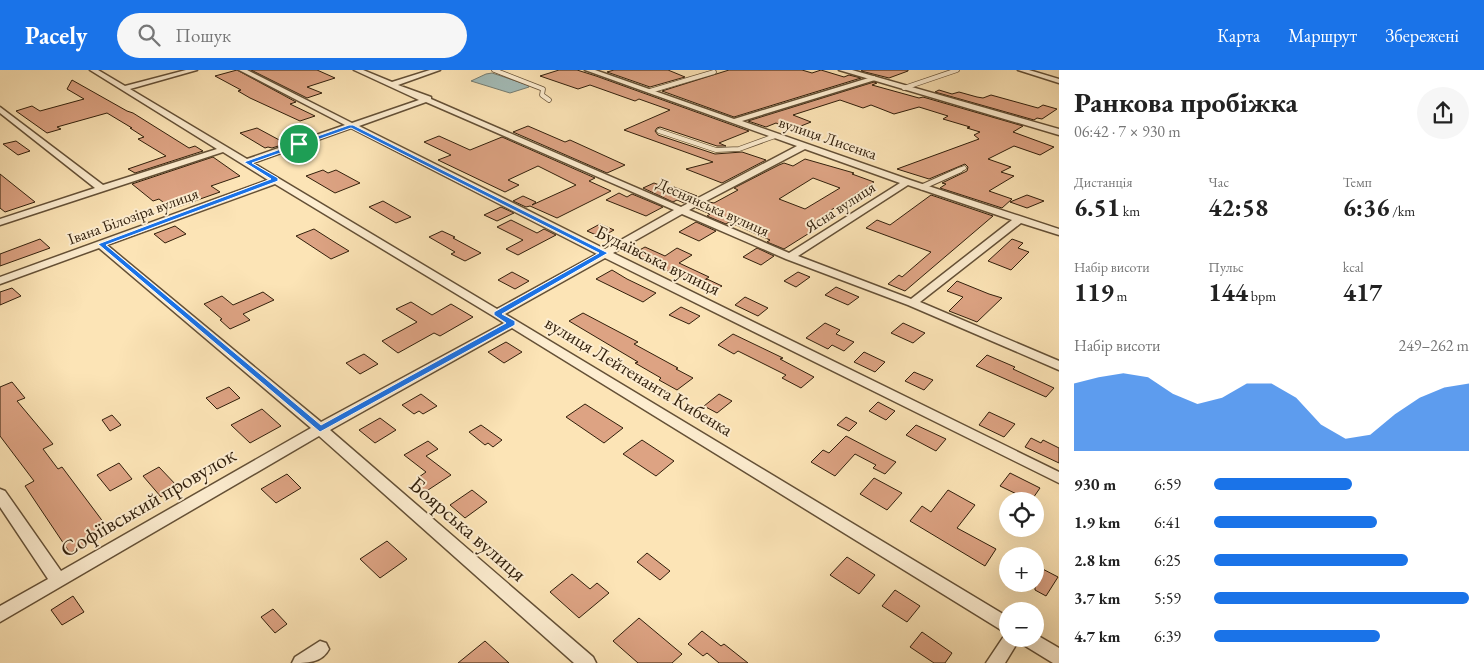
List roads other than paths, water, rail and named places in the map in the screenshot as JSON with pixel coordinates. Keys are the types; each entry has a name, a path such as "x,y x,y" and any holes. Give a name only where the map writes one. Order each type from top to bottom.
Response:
{"street":[{"path":"93,70 126,88 225,149"},
{"path":"126,88 194,70"},
{"name":"Будаївська вулиця","path":"242,70 604,253 1059,478"},
{"name":"Деснянська вулиця","path":"357,70 790,257 912,303 1059,366"},
{"path":"391,85 437,70"},
{"name":"вулиця Лисенка","path":"588,70 907,182 1059,232"},
{"path":"843,70 1059,132"},
{"path":"1021,70 1059,81"},
{"path":"735,121 872,78"},
{"path":"247,162 428,100"},
{"path":"0,109 102,189"},
{"path":"496,314 682,210 804,146"},
{"path":"0,222 225,149"},
{"name":"вулиця Лейтенанта Кибенка","path":"225,149 999,621"},
{"name":"Івана Білозіра вулиця","path":"0,280 276,180"},
{"name":"Ясна вулиця","path":"790,257 907,182"},
{"path":"912,303 1018,219"},
{"name":"Боярська вулиця","path":"101,244 320,429 587,663"},
{"name":"Софіївський провулок","path":"0,616 320,429 512,323"},
{"path":"0,495 59,581"},
{"path":"995,663 1006,647"},
{"path":"1042,647 1059,657"},
{"path":"301,663 320,649"}],"lane":[{"path":"494,70 543,89 542,95 549,100"},
{"path":"904,88 957,70"},
{"path":"650,91 714,72"},
{"path":"659,131 716,150 739,150 775,136"},
{"path":"922,187 964,168"}],"water":[{"path":"492,73 528,85 529,87 510,93 471,81"}]}
